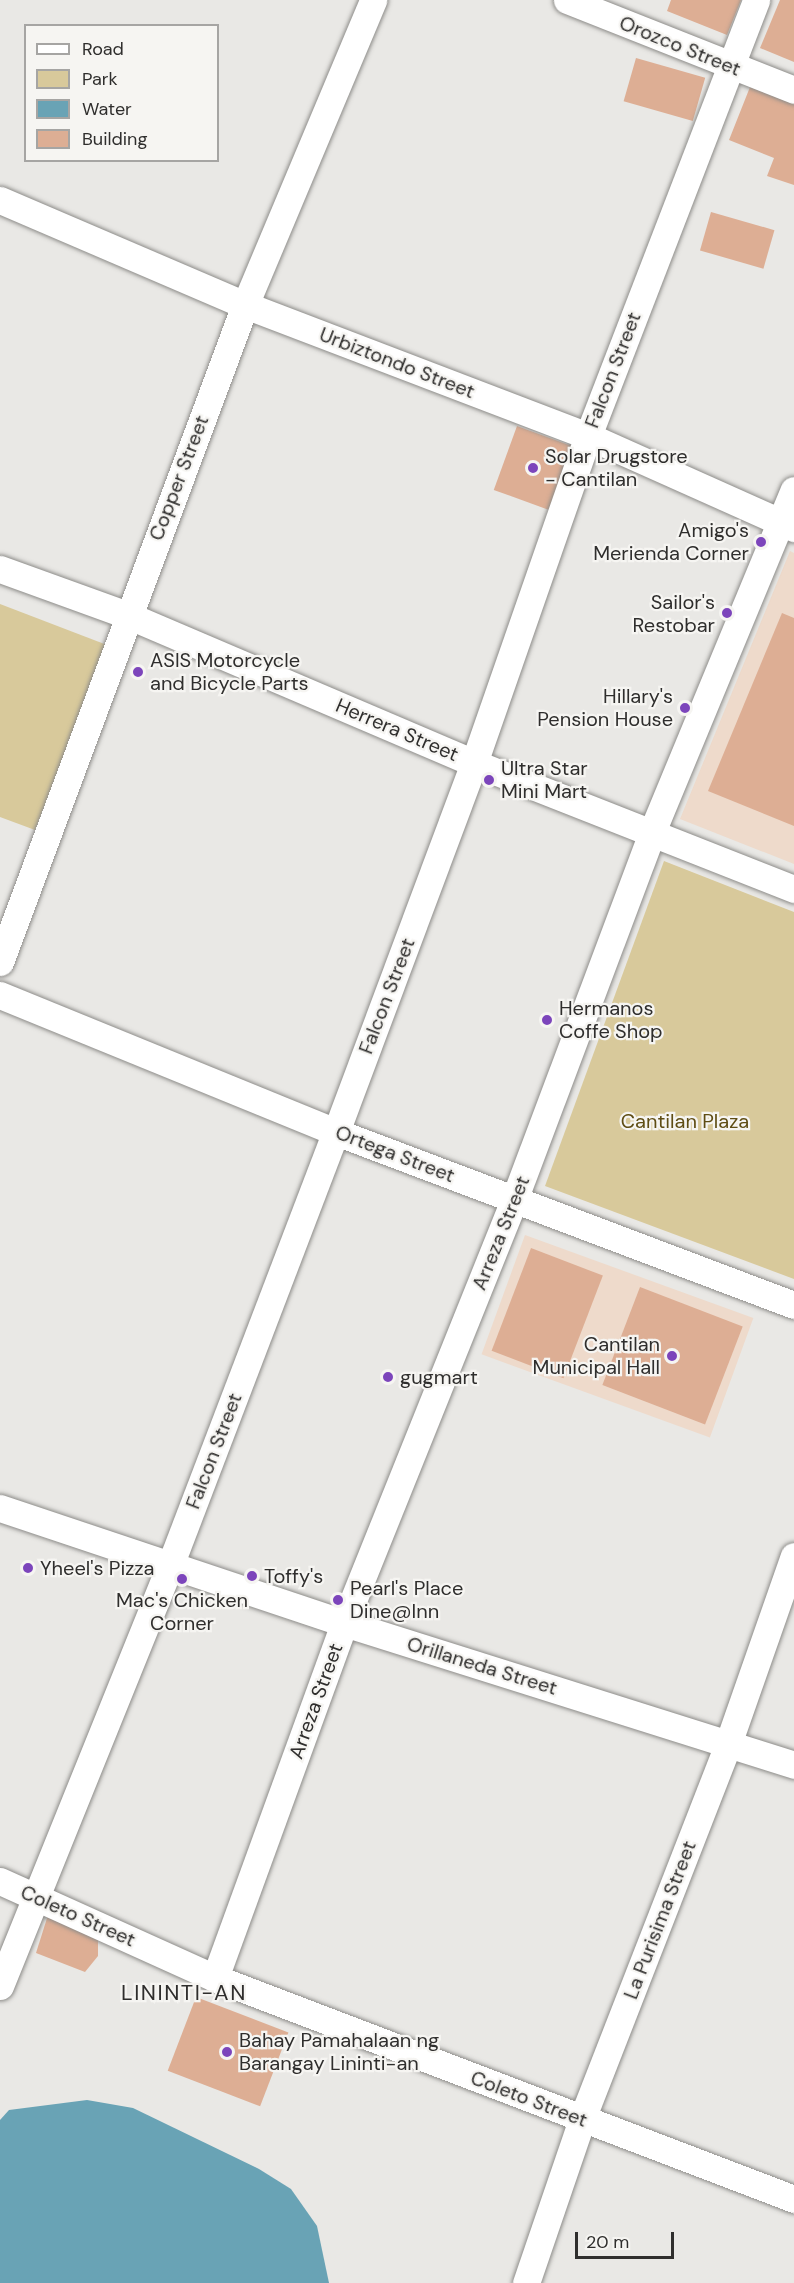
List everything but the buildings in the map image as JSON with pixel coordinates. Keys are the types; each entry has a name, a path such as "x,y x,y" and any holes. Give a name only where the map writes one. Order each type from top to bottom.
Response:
{"street":[{"name":"Copper Street","path":"0,962 127,615 245,305 373,0"},
{"name":"Orozco Street","path":"567,0 794,90"},
{"name":"Falcon Street","path":"0,1986 171,1563 336,1132 474,763 588,436 756,0"},
{"name":"Urbiztondo Street","path":"0,200 245,305 588,436 788,525"},
{"name":"Arreza Street","path":"214,1978 345,1623 514,1200 652,832 788,525 794,490"},
{"name":"Herrera Street","path":"0,569 127,615 474,763 794,889"},
{"name":"Ortega Street","path":"0,995 336,1132 794,1305"},
{"name":"Orillaneda Street","path":"0,1508 171,1563 345,1623 794,1765"},
{"name":"La Purisima Street","path":"526,2283 582,2119 728,1743 794,1556"},
{"name":"Coleto Street","path":"0,1881 214,1978 794,2199"}],"shaded area":[{"path":"790,551 794,553 794,864 680,819"},
{"path":"525,1235 753,1318 710,1437 482,1354"}],"green space":[{"path":"0,604 107,645 35,830 0,817"},
{"name":"Cantilan Plaza","path":"664,861 794,912 794,1279 545,1186"}],"water":[{"path":"87,2100 133,2108 259,2169 291,2189 317,2226 329,2283 0,2283 0,2120 9,2110"}],"place":[{"name":"Solar Drugstore - Cantilan","path":"533,468"},
{"name":"Amigo's Merienda Corner","path":"761,542"},
{"name":"Sailor's Restobar","path":"727,613"},
{"name":"ASIS Motorcycle and Bicycle Parts","path":"138,672"},
{"name":"Hillary's Pension House","path":"685,708"},
{"name":"Ultra Star Mini Mart","path":"489,780"},
{"name":"Hermanos Coffe Shop","path":"547,1020"},
{"name":"Cantilan Municipal Hall","path":"672,1356"},
{"name":"gugmart","path":"388,1377"},
{"name":"Yheel's Pizza","path":"28,1568"},
{"name":"Toffy's","path":"252,1576"},
{"name":"Mac's Chicken Corner","path":"182,1579"},
{"name":"Pearl's Place Dine@Inn","path":"338,1600"},
{"name":"Bahay Pamahalaan ng Barangay Lininti-an","path":"227,2052"}],"district":[{"name":"LININTI-AN","path":"184,1993"}]}
